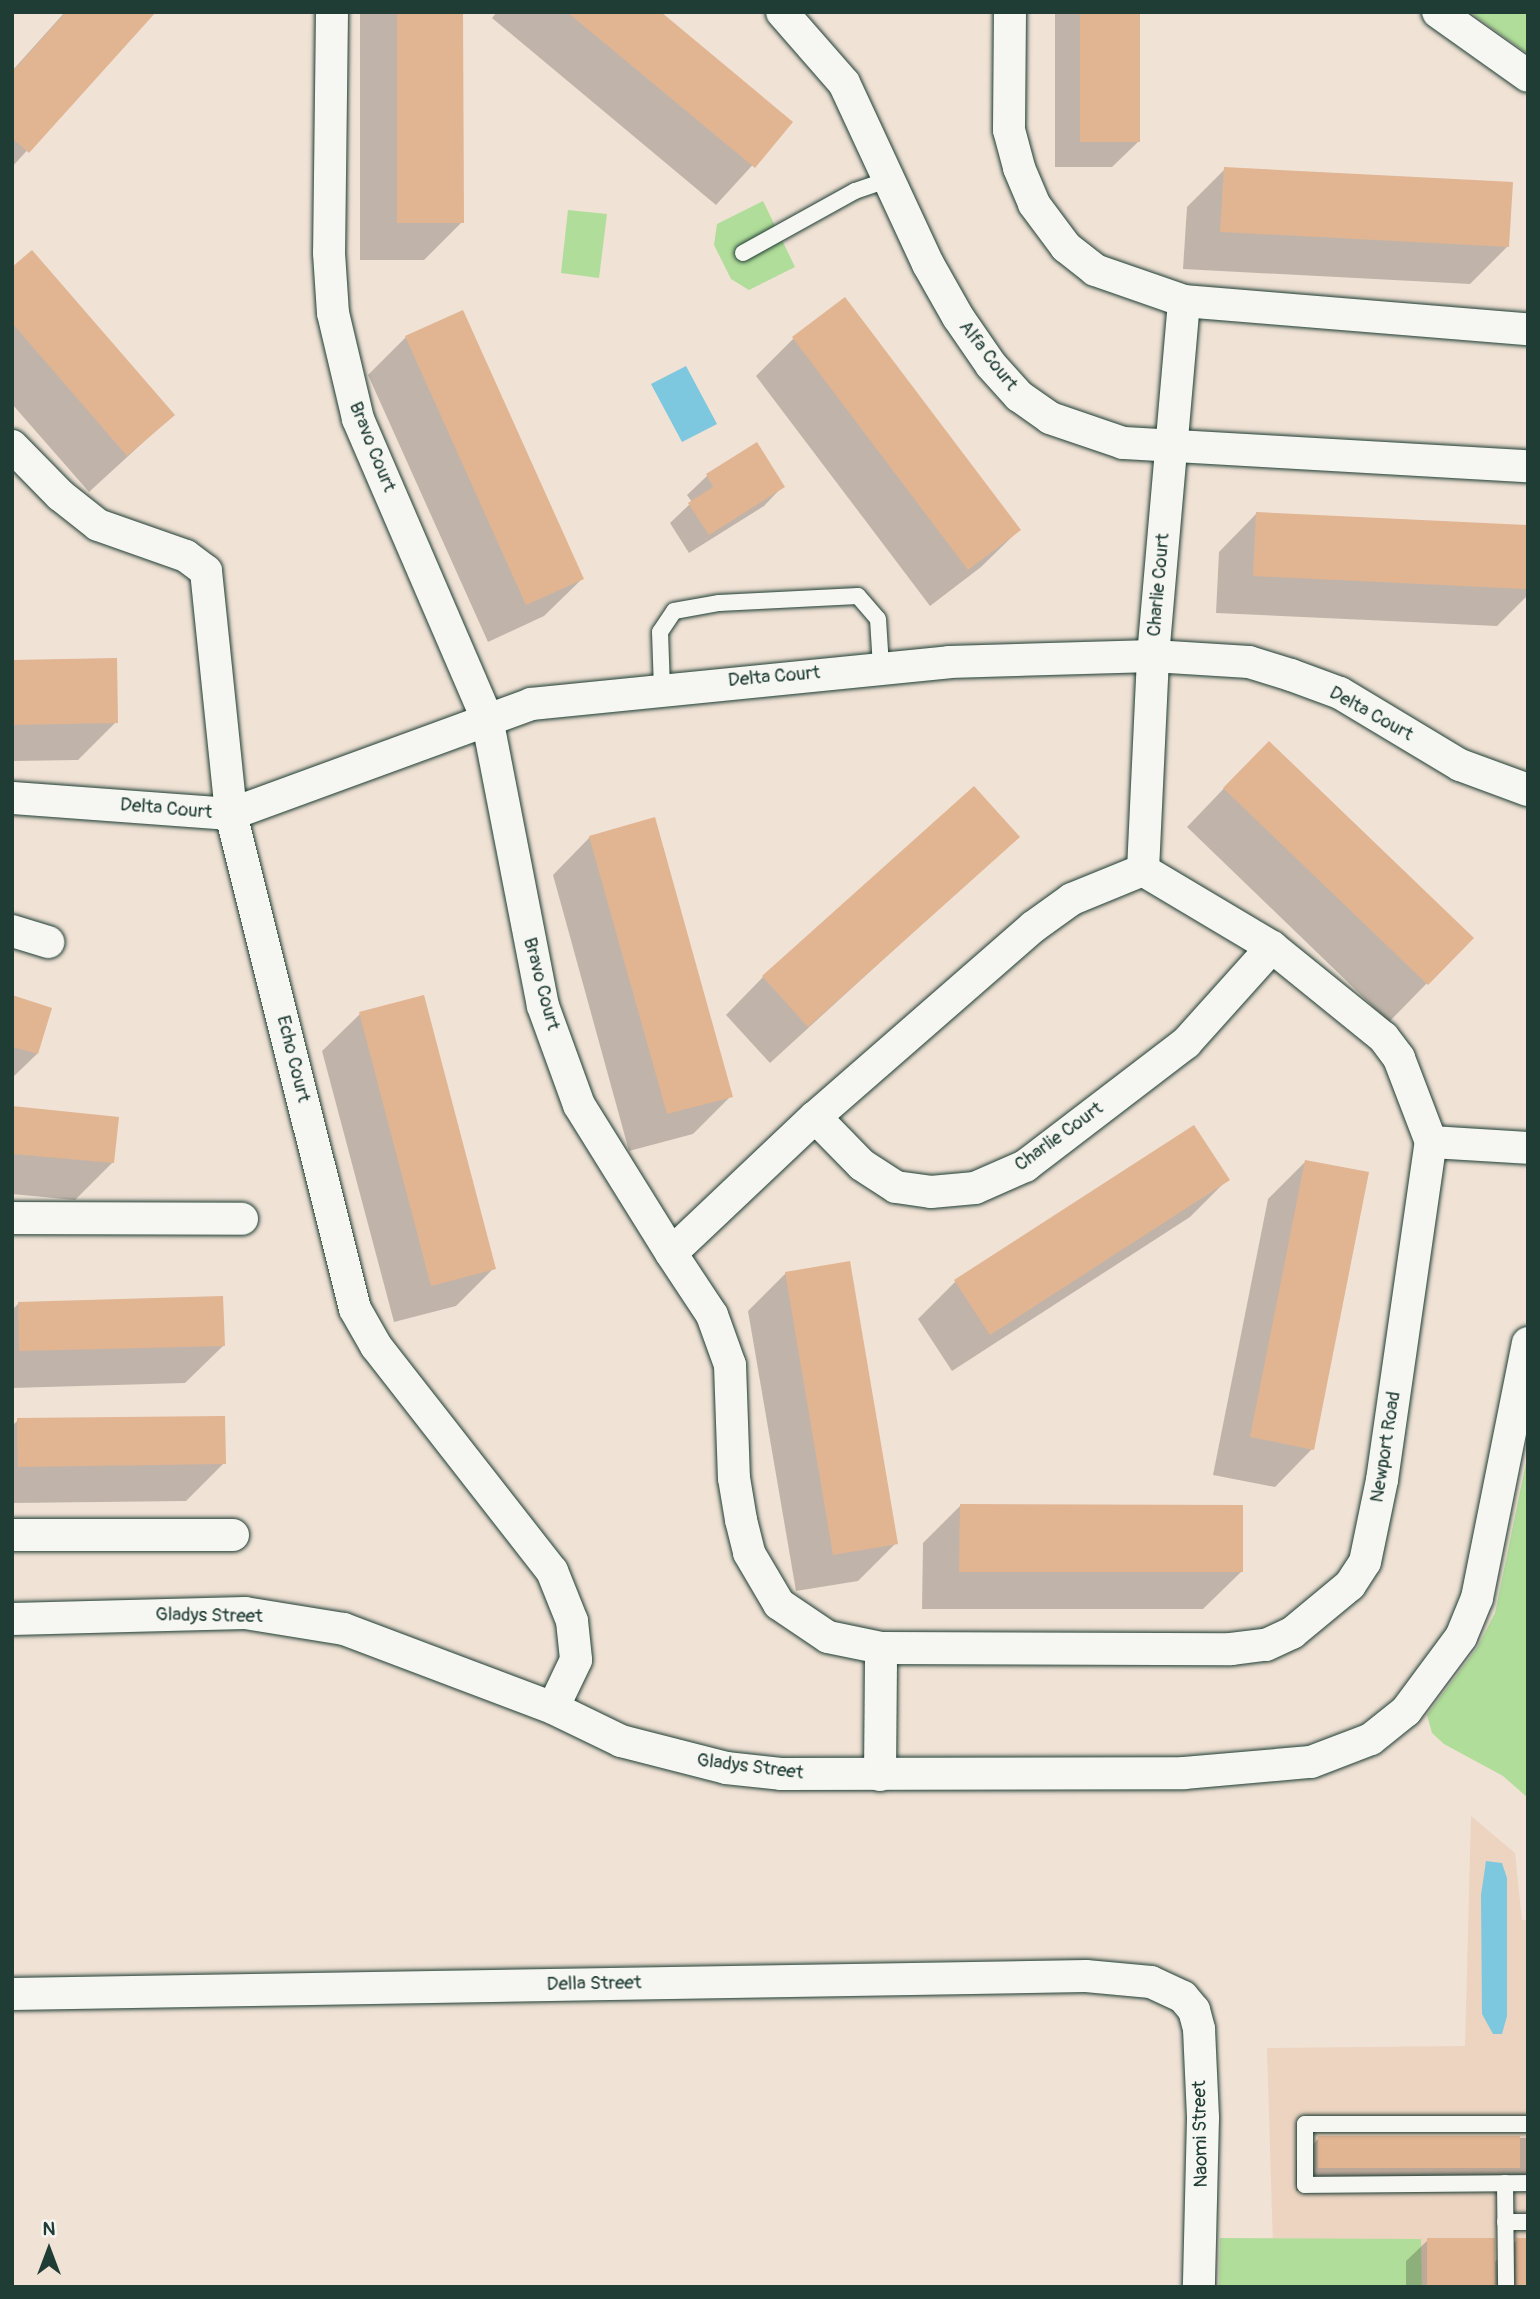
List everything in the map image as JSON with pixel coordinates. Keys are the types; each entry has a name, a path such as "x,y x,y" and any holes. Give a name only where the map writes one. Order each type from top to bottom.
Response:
{"street":[{"name":"Bravo Court","path":"332,12 329,253 332,313 343,365 358,419 487,718 543,1006 579,1105 712,1315 730,1365 734,1478 750,1553 762,1580 779,1604 800,1622 828,1637 881,1648"},
{"name":"Alfa Court","path":"782,12 844,83 928,264 958,317 990,365 1019,396 1050,418 1087,434 1123,443 1171,443 1528,466"},
{"path":"1010,12 1009,130 1034,204 1066,247 1095,270 1184,301 1528,329"},
{"path":"1438,12 1528,76"},
{"name":"Charlie Court","path":"1143,870 1153,656 1184,301"},
{"name":"Echo Court","path":"12,446 60,495 98,525 186,556 206,571 231,814 355,1309 376,1346 552,1571 572,1622 576,1660 553,1708"},
{"name":"Delta Court","path":"12,798 231,814 531,704 881,667 1153,656 1249,662 1291,675 1340,693 1460,765 1528,790"},
{"path":"671,1253 815,1116 1033,927 1072,899 1143,870 1272,947 1383,1037 1399,1058 1431,1142 1528,1148"},
{"path":"12,931 48,943"},
{"name":"Charlie Court","path":"815,1116 862,1165 896,1187 930,1192 975,1188 1025,1166 1186,1043 1272,947"},
{"name":"Newport Road","path":"881,1648 1207,1649 1266,1644 1292,1633 1350,1586 1365,1562 1382,1479 1431,1142"},
{"path":"12,1218 242,1219"},
{"name":"Gladys Street","path":"12,1619 245,1613 344,1629 553,1708 621,1741 726,1768 781,1774 1184,1773 1311,1762 1371,1739 1406,1711 1461,1637 1480,1584 1528,1343"},
{"path":"12,1535 233,1535"},
{"path":"880,1775 881,1648"},
{"name":"Della Street","path":"12,1994 1086,1976 1151,1982 1175,1990"},
{"name":"Naomi Street","path":"1175,1990 1194,2010 1199,2029 1203,2118 1199,2287"}],"lane":[{"path":"743,253 855,191 890,179"},
{"path":"662,689 660,632 674,611 719,603 858,596 878,620 881,667"},
{"path":"1528,2124 1304,2124 1304,2185 1528,2183"},
{"path":"1505,2183 1506,2287"},
{"path":"1505,2222 1528,2222"}],"shaded area":[{"path":"1471,1816 1515,1853 1522,1920 1528,1920 1528,2287 1274,2281 1267,2048 1465,2046"}],"green space":[{"path":"1470,12 1528,12 1528,54"},
{"path":"763,201 795,267 749,290 731,279 714,245 717,224"},
{"path":"568,210 607,214 599,278 561,273"},
{"path":"1528,1453 1528,1798 1503,1776 1444,1744 1432,1733 1427,1715 1477,1648 1495,1613"},
{"path":"1220,2238 1421,2239 1422,2287 1219,2287"}],"water":[{"path":"686,366 717,424 682,442 651,384"},
{"path":"1486,1861 1502,1863 1507,1878 1507,2016 1502,2034 1493,2034 1482,2014 1481,1895"}],"building":[{"path":"66,12 156,12 29,153 12,138 12,72"},
{"path":"397,12 463,12 464,223 397,223"},
{"path":"567,12 661,12 793,122 755,168"},
{"path":"1080,12 1140,12 1140,142 1080,142"},
{"path":"1224,167 1513,182 1509,247 1220,232"},
{"path":"32,250 175,415 127,456 12,323 12,267"},
{"path":"845,297 1021,530 968,570 792,337"},
{"path":"463,310 584,579 526,605 405,336"},
{"path":"757,442 785,487 709,535 688,503 713,487 706,474"},
{"path":"1256,512 1528,525 1528,589 1253,576"},
{"path":"117,658 118,723 12,725 12,660"},
{"path":"1269,741 1474,938 1428,985 1223,788"},
{"path":"974,786 1020,837 808,1027 762,976"},
{"path":"655,817 733,1097 667,1114 589,836"},
{"path":"12,995 52,1008 38,1054 12,1047"},
{"path":"424,995 496,1269 431,1286 359,1012"},
{"path":"12,1106 119,1117 114,1163 12,1154"},
{"path":"1194,1125 1230,1180 990,1335 954,1280"},
{"path":"1305,1160 1369,1172 1314,1450 1250,1437"},
{"path":"850,1261 898,1544 833,1555 785,1272"},
{"path":"223,1296 225,1346 19,1351 18,1302"},
{"path":"225,1416 226,1464 18,1467 17,1418"},
{"path":"960,1504 1243,1505 1243,1572 959,1572"},
{"path":"1318,2136 1520,2136 1520,2168 1318,2168"},
{"path":"1427,2238 1495,2238 1495,2287 1427,2287"},
{"path":"1516,2238 1528,2238 1528,2287 1516,2287"}]}
